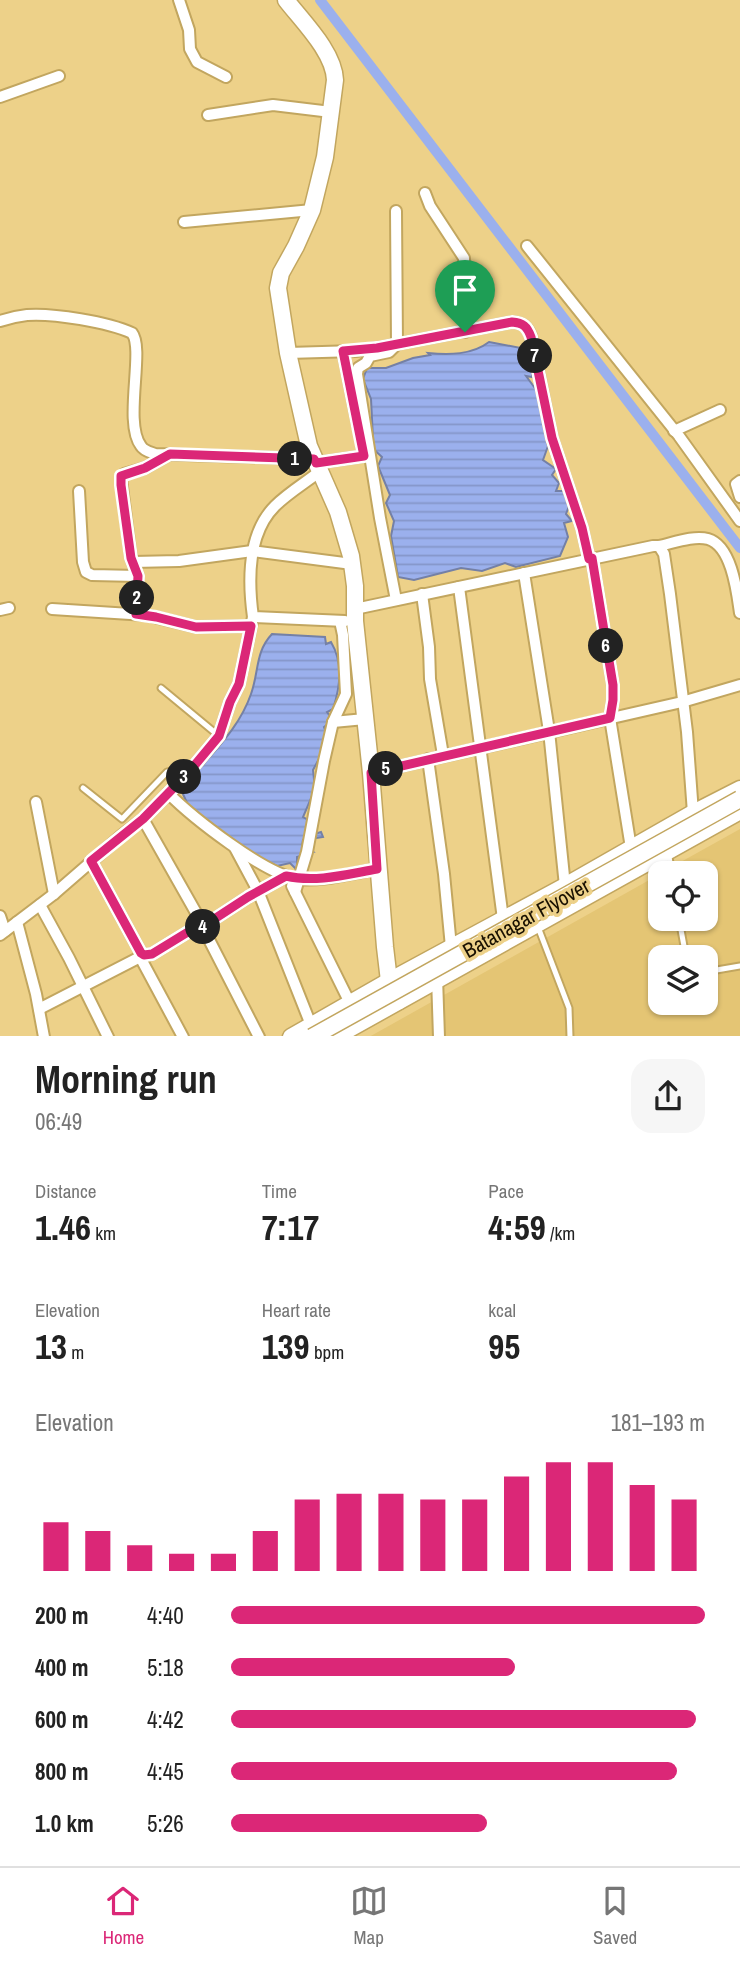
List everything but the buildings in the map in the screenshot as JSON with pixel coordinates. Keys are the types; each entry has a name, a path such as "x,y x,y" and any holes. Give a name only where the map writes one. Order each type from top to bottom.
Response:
{"street":[{"path":"179,0 191,49 197,62 226,77"},
{"path":"286,0 328,55 335,70 324,158 312,210 281,273 278,288 288,353 309,446 338,512 352,564 350,617 371,773 388,981 399,1001"},
{"path":"0,97 60,76"},
{"path":"208,115 273,105 331,112"},
{"path":"425,193 430,206 464,258 465,332"},
{"path":"184,222 312,210"},
{"path":"396,211 397,345 389,352 370,356 366,363 358,368 357,374 396,600"},
{"path":"527,246 738,513"},
{"path":"0,321 27,315 42,315 79,320 132,333 136,340 134,393 138,440 146,451 155,454 316,465 364,456 343,351"},
{"path":"288,353 365,350 512,322 521,323 528,328 552,438 591,558 613,685 610,718 631,848"},
{"path":"674,430 720,410"},
{"path":"136,614 138,576 133,562 121,476 145,468 170,454"},
{"path":"0,916 3,933 54,894 143,819 219,736 239,684 252,621 252,551 269,513 316,465"},
{"path":"740,481 736,484 740,497"},
{"path":"79,491 83,562 86,572 92,575 138,576"},
{"path":"52,610 136,614 196,627 252,621 350,617 396,600 422,594 697,538 716,543 723,551 733,575 740,613"},
{"path":"659,547 664,554 687,733 693,813"},
{"path":"133,562 179,561 252,551 352,564"},
{"path":"524,573 549,732 565,886"},
{"path":"459,587 503,919"},
{"path":"422,594 430,680 443,755"},
{"path":"39,1009 142,956 152,954 258,891 291,877 307,852 333,722 346,694 343,635 350,617"},
{"path":"371,773 682,702 740,685"},
{"path":"333,722 365,719"},
{"path":"428,759 451,947"},
{"path":"294,1036 312,1031 350,1003 388,981 740,789"},
{"path":"168,793 195,818 263,865 291,877 314,879 377,869"},
{"name":"Batanagar Flyover","path":"312,1031 740,799"},
{"path":"36,802 54,894"},
{"path":"337,1036 740,811"},
{"path":"143,819 199,918 258,1036"},
{"path":"233,844 258,891 312,1031"},
{"path":"91,861 182,1036"},
{"path":"291,877 295,892 350,1003"},
{"path":"40,905 108,1036"},
{"path":"17,922 44,1036"},
{"path":"427,960 439,979 439,1036"}],"lane":[{"path":"162,688 219,736"},
{"path":"122,819 167,772 171,771 180,781"},
{"path":"83,788 130,828"},
{"path":"668,851 670,861"},
{"path":"537,924 569,1008 570,1036"},
{"path":"718,970 740,966"}],"shaded area":[{"path":"740,829 740,1036 371,1036 648,881 648,931 718,931 718,861 683,861"}],"water":[{"path":"489,342 521,348 522,360 533,368 532,377 526,376 537,391 548,446 543,460 556,469 552,475 559,483 556,491 569,491 572,498 566,514 572,521 564,523 568,537 560,556 516,567 505,563 482,571 461,568 414,580 398,577 391,536 394,521 386,503 390,495 378,466 382,457 369,445 373,439 371,399 363,379 367,368 386,368 430,355 428,353 468,352"},
{"path":"272,634 325,637 326,644 331,642 335,650 339,666 339,684 333,709 327,712 333,720 324,727 329,740 313,770 315,789 303,817 312,822 308,836 321,832 323,837 303,840 302,847 313,852 297,857 297,870 290,863 277,866 257,857 189,807 182,792 197,772 195,767 202,766 242,714 254,686 260,655"}],"waterway":[{"path":"320,0 740,548"}],"route":[{"path":"512,322 521,323 528,328 552,438 582,528 589,559 592,558 613,685 610,718 371,773 377,869 314,879 286,876 202,927 201,924 152,954 144,955 91,861 143,819 189,772 219,736 239,684 251,626 196,627 136,614 138,576 131,558 121,476 152,465 170,454 314,459 316,463 364,456 343,351 377,348 465,332 512,322"}]}
